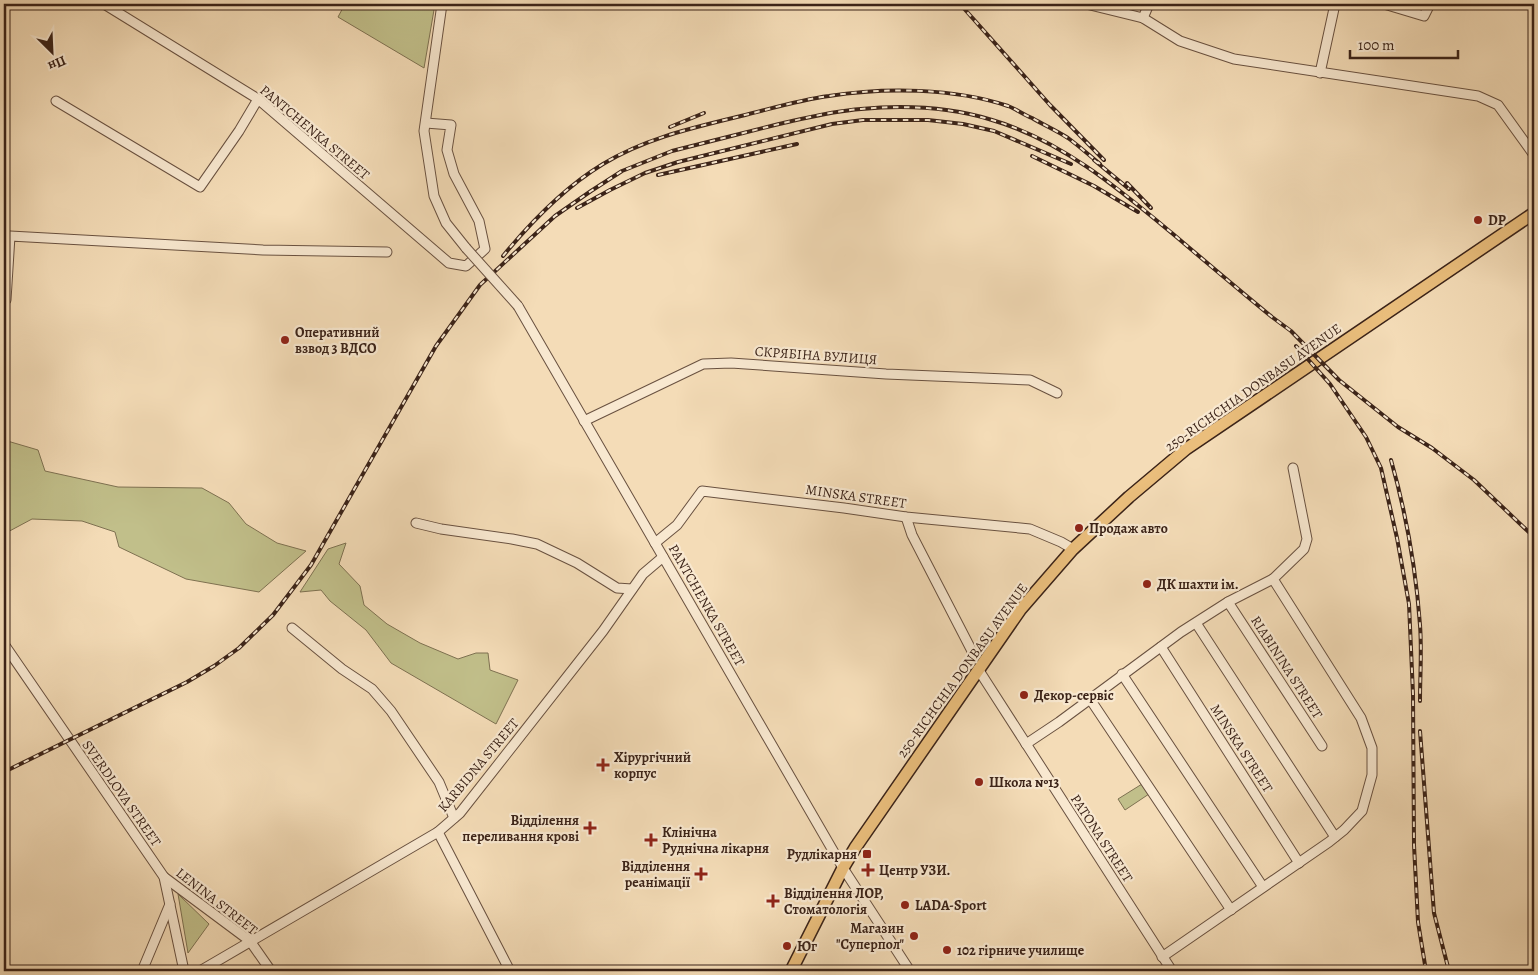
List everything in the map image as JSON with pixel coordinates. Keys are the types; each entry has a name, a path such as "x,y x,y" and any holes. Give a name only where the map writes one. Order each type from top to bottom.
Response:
{"main road":[{"name":"250-RICHCHIA DONBASU AVENUE","path":"791,971 843,868 1020,610 1073,549 1129,497 1186,449 1534,213"}],"street":[{"name":"PANTCHENKA STREET","path":"104,4 258,99 449,263 466,266 485,250 479,221 454,174 447,150 451,125 426,123 424,131 434,196 446,223 466,248 518,306 843,868 910,971"},
{"path":"426,123 442,4"},
{"path":"1086,4 1143,18 1180,41 1234,59 1478,96 1498,105 1534,155"},
{"path":"1143,18 1148,4"},
{"path":"1320,72 1335,4"},
{"path":"1384,4 1424,16 1430,4"},
{"path":"56,101 200,187 239,131 258,99"},
{"path":"4,300 6,300 10,236 263,250 387,252"},
{"name":"СКРЯБІНА ВУЛИЦЯ","path":"584,421 702,364 732,363 886,374 1030,380 1057,393"},
{"path":"1026,744 1196,623 1228,602 1273,578 1304,549 1306,540 1293,468"},
{"name":"MINSKA STREET","path":"655,544 677,525 702,491 906,517 1030,530 1061,542 1073,549"},
{"path":"906,517 912,535 974,655"},
{"path":"416,523 440,529 537,544 578,563 617,588 632,589"},
{"name":"KARBIDNA STREET","path":"200,971 438,832 460,813 603,631 643,574 663,557"},
{"path":"1162,957 1336,837 1362,811 1372,775 1372,748 1357,711 1273,578"},
{"name":"RIABININA STREET","path":"1228,602 1322,746"},
{"path":"1196,623 1336,837"},
{"path":"292,628 342,669 372,689 391,711 439,782 454,818"},
{"name":"SVERDLOVA STREET","path":"4,644 164,877 184,971"},
{"name":"MINSKA STREET","path":"1161,647 1299,863"},
{"name":"PATONA STREET","path":"978,669 1172,971"},
{"path":"1122,674 1263,888"},
{"path":"1090,699 1231,910"},
{"path":"438,832 510,971"},
{"name":"LENINA STREET","path":"164,877 250,941 271,971"},
{"path":"142,971 170,904"}],"shaded area":[{"path":"345,4 435,4 424,68 338,17"},
{"path":"4,440 38,450 45,471 118,487 202,488 229,503 246,524 277,543 306,551 259,592 186,579 119,547 115,532 82,521 32,519 4,534"},
{"path":"346,543 339,564 360,586 364,605 387,624 420,643 458,659 476,653 488,653 490,670 518,680 496,724 391,663 366,630 330,601 321,590 300,592 328,549"},
{"path":"1142,784 1149,794 1125,810 1118,799"},
{"path":"178,894 209,924 188,953"}],"railway":[{"path":"960,4 1050,105 1104,160"},
{"path":"503,256 537,218 562,194 589,173 619,155 636,147 687,130 818,98 851,93 896,90 942,93 987,100 1011,107 1059,133 1100,164"},
{"path":"4,772 187,682 239,648 273,615 311,565 436,346 480,285 555,216 622,171 672,151 840,111 910,107 960,112 1017,129 1065,153 1132,200 1291,331 1339,380 1398,427 1432,448 1474,480 1534,537"},
{"path":"670,127 704,113"},
{"path":"577,208 645,173 678,162 832,124 863,120 928,120 963,124 994,131 1071,164"},
{"path":"658,175 797,144"},
{"path":"1032,156 1094,186 1138,212"},
{"path":"1094,160 1129,189"},
{"path":"1127,183 1151,208"},
{"path":"1296,346 1330,384 1366,437 1381,468 1397,538 1409,604 1413,694 1414,845 1418,922 1426,971"},
{"path":"1391,460 1406,521 1416,583 1421,634 1420,701"},
{"path":"1420,731 1434,913 1449,971"}],"place":[{"name":"DP","path":"1478,220"},
{"name":"Оперативний взвод 3 ВДСО","path":"285,340"},
{"name":"Продаж авто","path":"1079,528"},
{"name":"ДК шахти ім.","path":"1147,584"},
{"name":"Декор-сервіс","path":"1024,695"},
{"name":"Хірургічний корпус","path":"603,765"},
{"name":"Школа №13","path":"979,782"},
{"name":"Відділення переливання крові","path":"590,828"},
{"name":"Клінічна Руднічна лікарня","path":"651,840"},
{"name":"Рудлікарня","path":"867,854"},
{"name":"Центр УЗИ.","path":"868,870"},
{"name":"Відділення реанімації","path":"701,874"},
{"name":"Відділення ЛОР, Стоматологія","path":"773,901"},
{"name":"LADA-Sport","path":"905,905"},
{"name":"Магазин \"Суперпол\"","path":"914,936"},
{"name":"Юг","path":"787,946"},
{"name":"102 гірниче училище","path":"947,950"}]}
